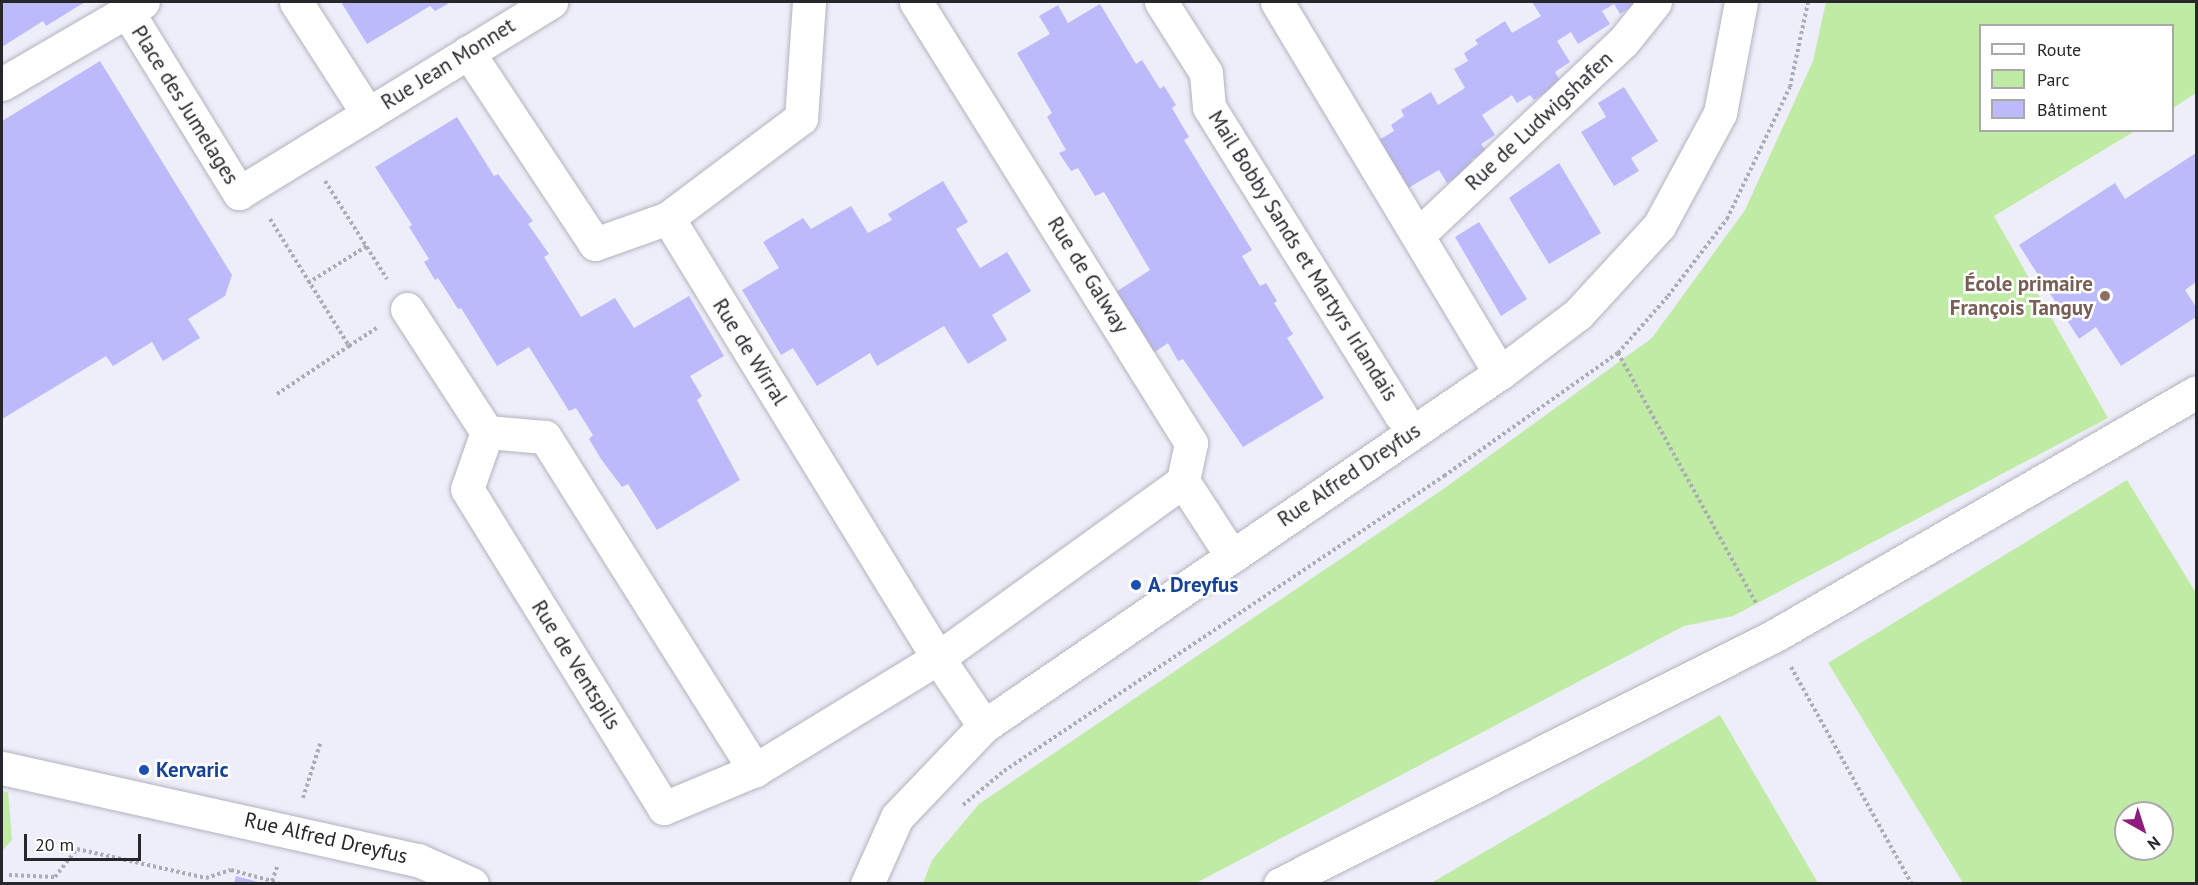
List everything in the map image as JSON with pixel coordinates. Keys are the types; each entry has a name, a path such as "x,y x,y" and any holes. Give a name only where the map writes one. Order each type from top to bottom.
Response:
{"street":[{"name":"Rue Jean Monnet","path":"296,2 368,114 550,2"},
{"path":"468,52 595,244 668,218 801,118 809,2"},
{"name":"Rue de Galway","path":"916,2 1191,443 1183,481"},
{"name":"Mail Bobby Sands et Martyrs Irlandais","path":"1161,2 1206,73 1209,107 1401,415"},
{"path":"1277,2 1500,373"},
{"name":"Rue de Ludwigshafen","path":"1418,235 1623,42 1655,2"},
{"name":"Rue Alfred Dreyfus","path":"867,884 897,817 984,726 1500,373 1578,314 1659,226 1720,113 1741,2"},
{"name":"Place des Jumelages","path":"135,6 239,193 368,114"},
{"path":"2,84 135,6"},
{"name":"Rue de Wirral","path":"668,218 938,658 984,726"},
{"path":"406,309 488,432 545,437 755,770"},
{"path":"1280,884 1774,636 2196,392"},
{"name":"Rue de Ventspils","path":"488,432 467,489 664,808 755,770 938,658 1183,481"},
{"path":"1183,481 1231,555"},
{"name":"Rue Alfred Dreyfus","path":"2,762 37,774"},
{"name":"Rue Alfred Dreyfus","path":"2,768 291,829 418,860 465,882"}],"path":[{"path":"277,394 406,309 326,184 317,190"},
{"path":"278,214 269,220 349,346"},
{"path":"308,283 367,246"},
{"path":"1618,353 1912,884"},
{"path":"305,790 320,744"},
{"path":"272,881 291,829"},
{"path":"9,875 55,877 77,849 206,878 231,870 279,884"}],"green space":[{"path":"1826,2 2196,2 2196,93 2174,107 2174,24 1979,24 1979,132 2133,132 1994,216 2108,418 1733,616 1684,626 1196,883 923,883 932,860 979,804 1442,490 1652,338 1745,210 1813,61"},
{"path":"2127,480 2196,593 2196,883 1963,883 1828,663"},
{"path":"1720,715 1818,883 1431,883"},
{"path":"2,791 8,792 12,840 2,851"}],"building":[{"path":"2,2 85,2 46,26 43,21 2,47"},
{"path":"341,2 451,2 435,11 430,6 367,44"},
{"path":"1532,2 1639,2 1620,14 1614,4 1602,11 1610,24 1578,44 1571,32 1557,41 1570,62 1555,72 1561,82 1534,100 1530,95 1517,103 1512,95 1482,115 1495,135 1481,144 1486,151 1471,160 1475,166 1447,183 1439,170 1408,188 1379,140 1394,131 1391,125 1404,116 1401,110 1431,92 1438,105 1465,88 1454,69 1468,61 1464,53 1478,44 1475,40 1505,21 1512,33 1541,16"},
{"path":"1100,4 1136,64 1142,60 1160,89 1164,86 1176,105 1172,108 1189,137 1184,140 1252,250 1242,256 1260,286 1266,283 1277,301 1274,303 1293,334 1287,338 1324,398 1243,447 1183,359 1178,361 1168,343 1146,358 1108,297 1150,270 1104,192 1095,196 1078,168 1071,171 1059,153 1066,150 1047,117 1052,113 1017,53 1050,34 1039,16 1058,5 1068,23"},
{"path":"100,61 232,275 225,296 188,319 200,338 163,361 152,342 113,366 106,356 2,419 2,121"},
{"path":"1624,87 1658,141 1631,158 1639,171 1614,186 1581,132 1606,117 1598,103"},
{"path":"457,117 494,176 498,174 533,221 528,224 549,254 544,257 581,317 615,298 634,328 689,296 724,356 690,376 702,396 697,400 740,480 657,530 628,484 622,487 601,459 589,439 593,435 576,408 569,411 529,347 497,366 461,308 458,309 438,278 435,280 424,262 429,259 409,227 412,225 375,167"},
{"path":"2196,153 2196,282 2185,290 2196,307 2196,317 2121,366 2096,327 2079,339 2019,245 2115,183 2125,199"},
{"path":"1559,163 1601,233 1549,264 1509,198"},
{"path":"943,181 968,222 956,229 980,268 1007,252 1031,291 992,315 1007,340 968,364 944,326 877,366 870,353 817,386 793,348 781,355 742,290 779,268 763,242 803,218 811,229 851,206 868,233 892,220 888,214"},
{"path":"1479,222 1527,299 1501,316 1455,237"},
{"path":"236,876 261,883 261,884 234,884"}],"place":[{"name":"École primaire François Tanguy","path":"2105,296"},
{"name":"A. Dreyfus","path":"1136,585"},
{"name":"Kervaric","path":"144,770"}]}
